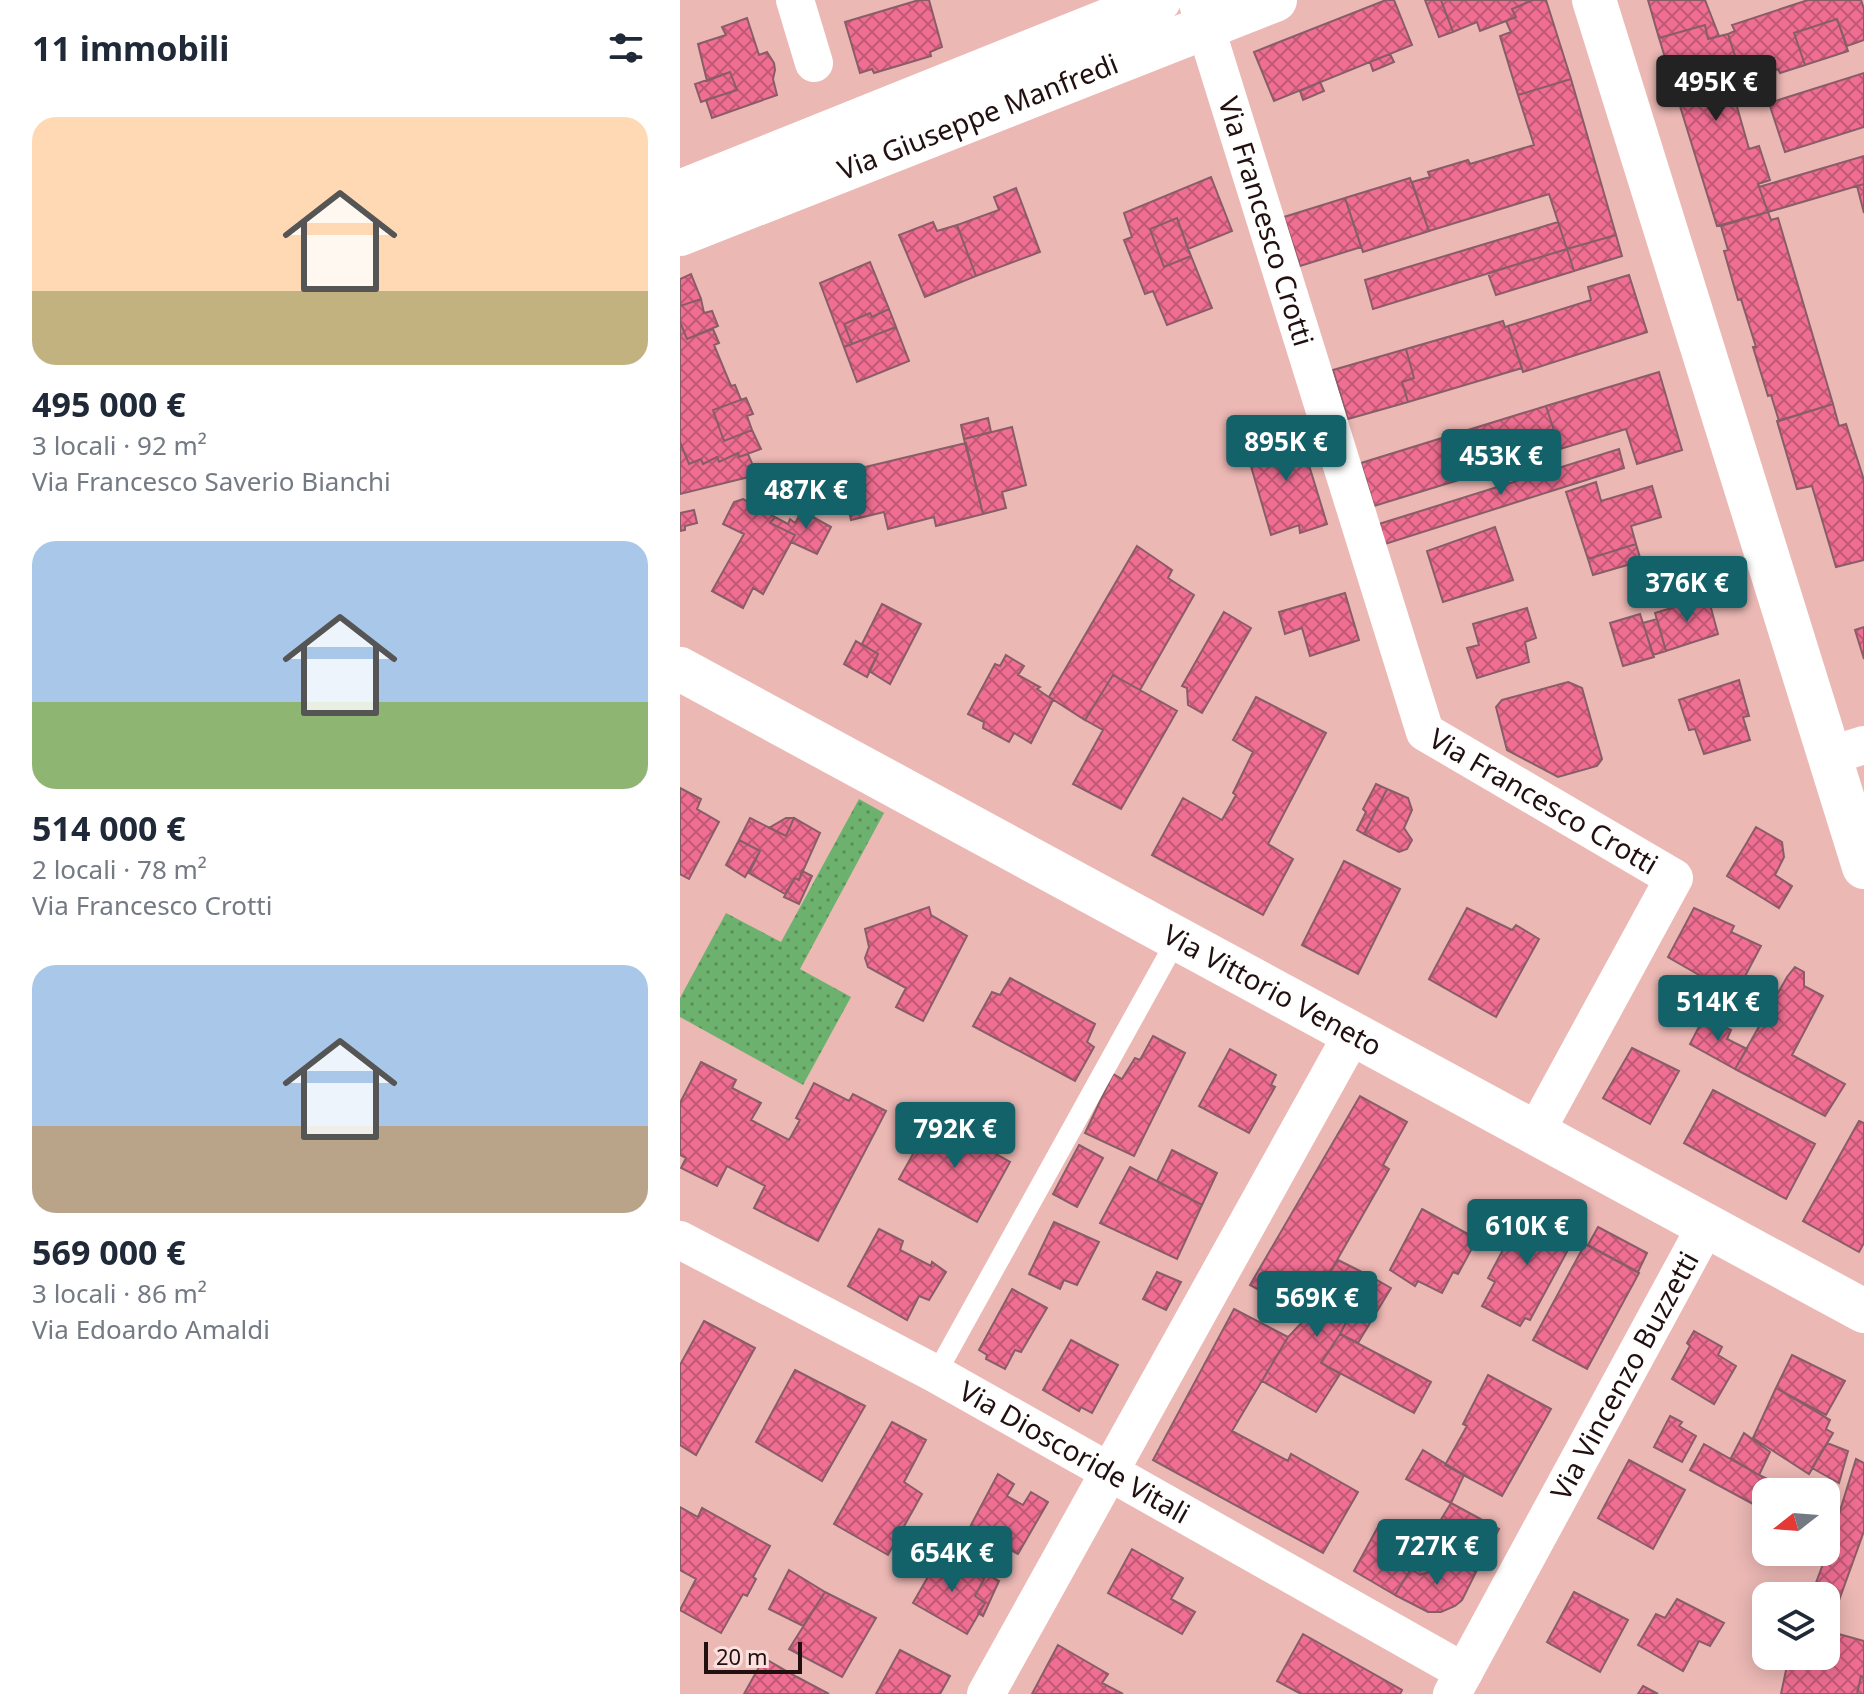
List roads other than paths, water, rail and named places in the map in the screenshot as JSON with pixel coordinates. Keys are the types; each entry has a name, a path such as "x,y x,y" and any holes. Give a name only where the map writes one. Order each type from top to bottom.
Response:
{"main road":[{"name":"Via Giuseppe Manfredi","path":"680,192 1159,0"},
{"name":"Via Giuseppe Manfredi","path":"680,234 1201,14 1275,0"},
{"path":"1594,0 1846,751 1864,867"},
{"name":"Via Vittorio Veneto","path":"680,669 1864,1311"}],"street":[{"path":"795,0 814,63"},
{"name":"Via Francesco Crotti","path":"1201,14 1425,732 1674,878 1535,1133"},
{"path":"986,1694 1352,1035"},
{"name":"Via Vincenzo Buzzetti","path":"1458,1683 1706,1226"},
{"name":"Via Dioscoride Vitali","path":"680,1240 936,1374 1109,1470 1458,1683"}],"lane":[{"path":"936,1374 1177,939"}]}
